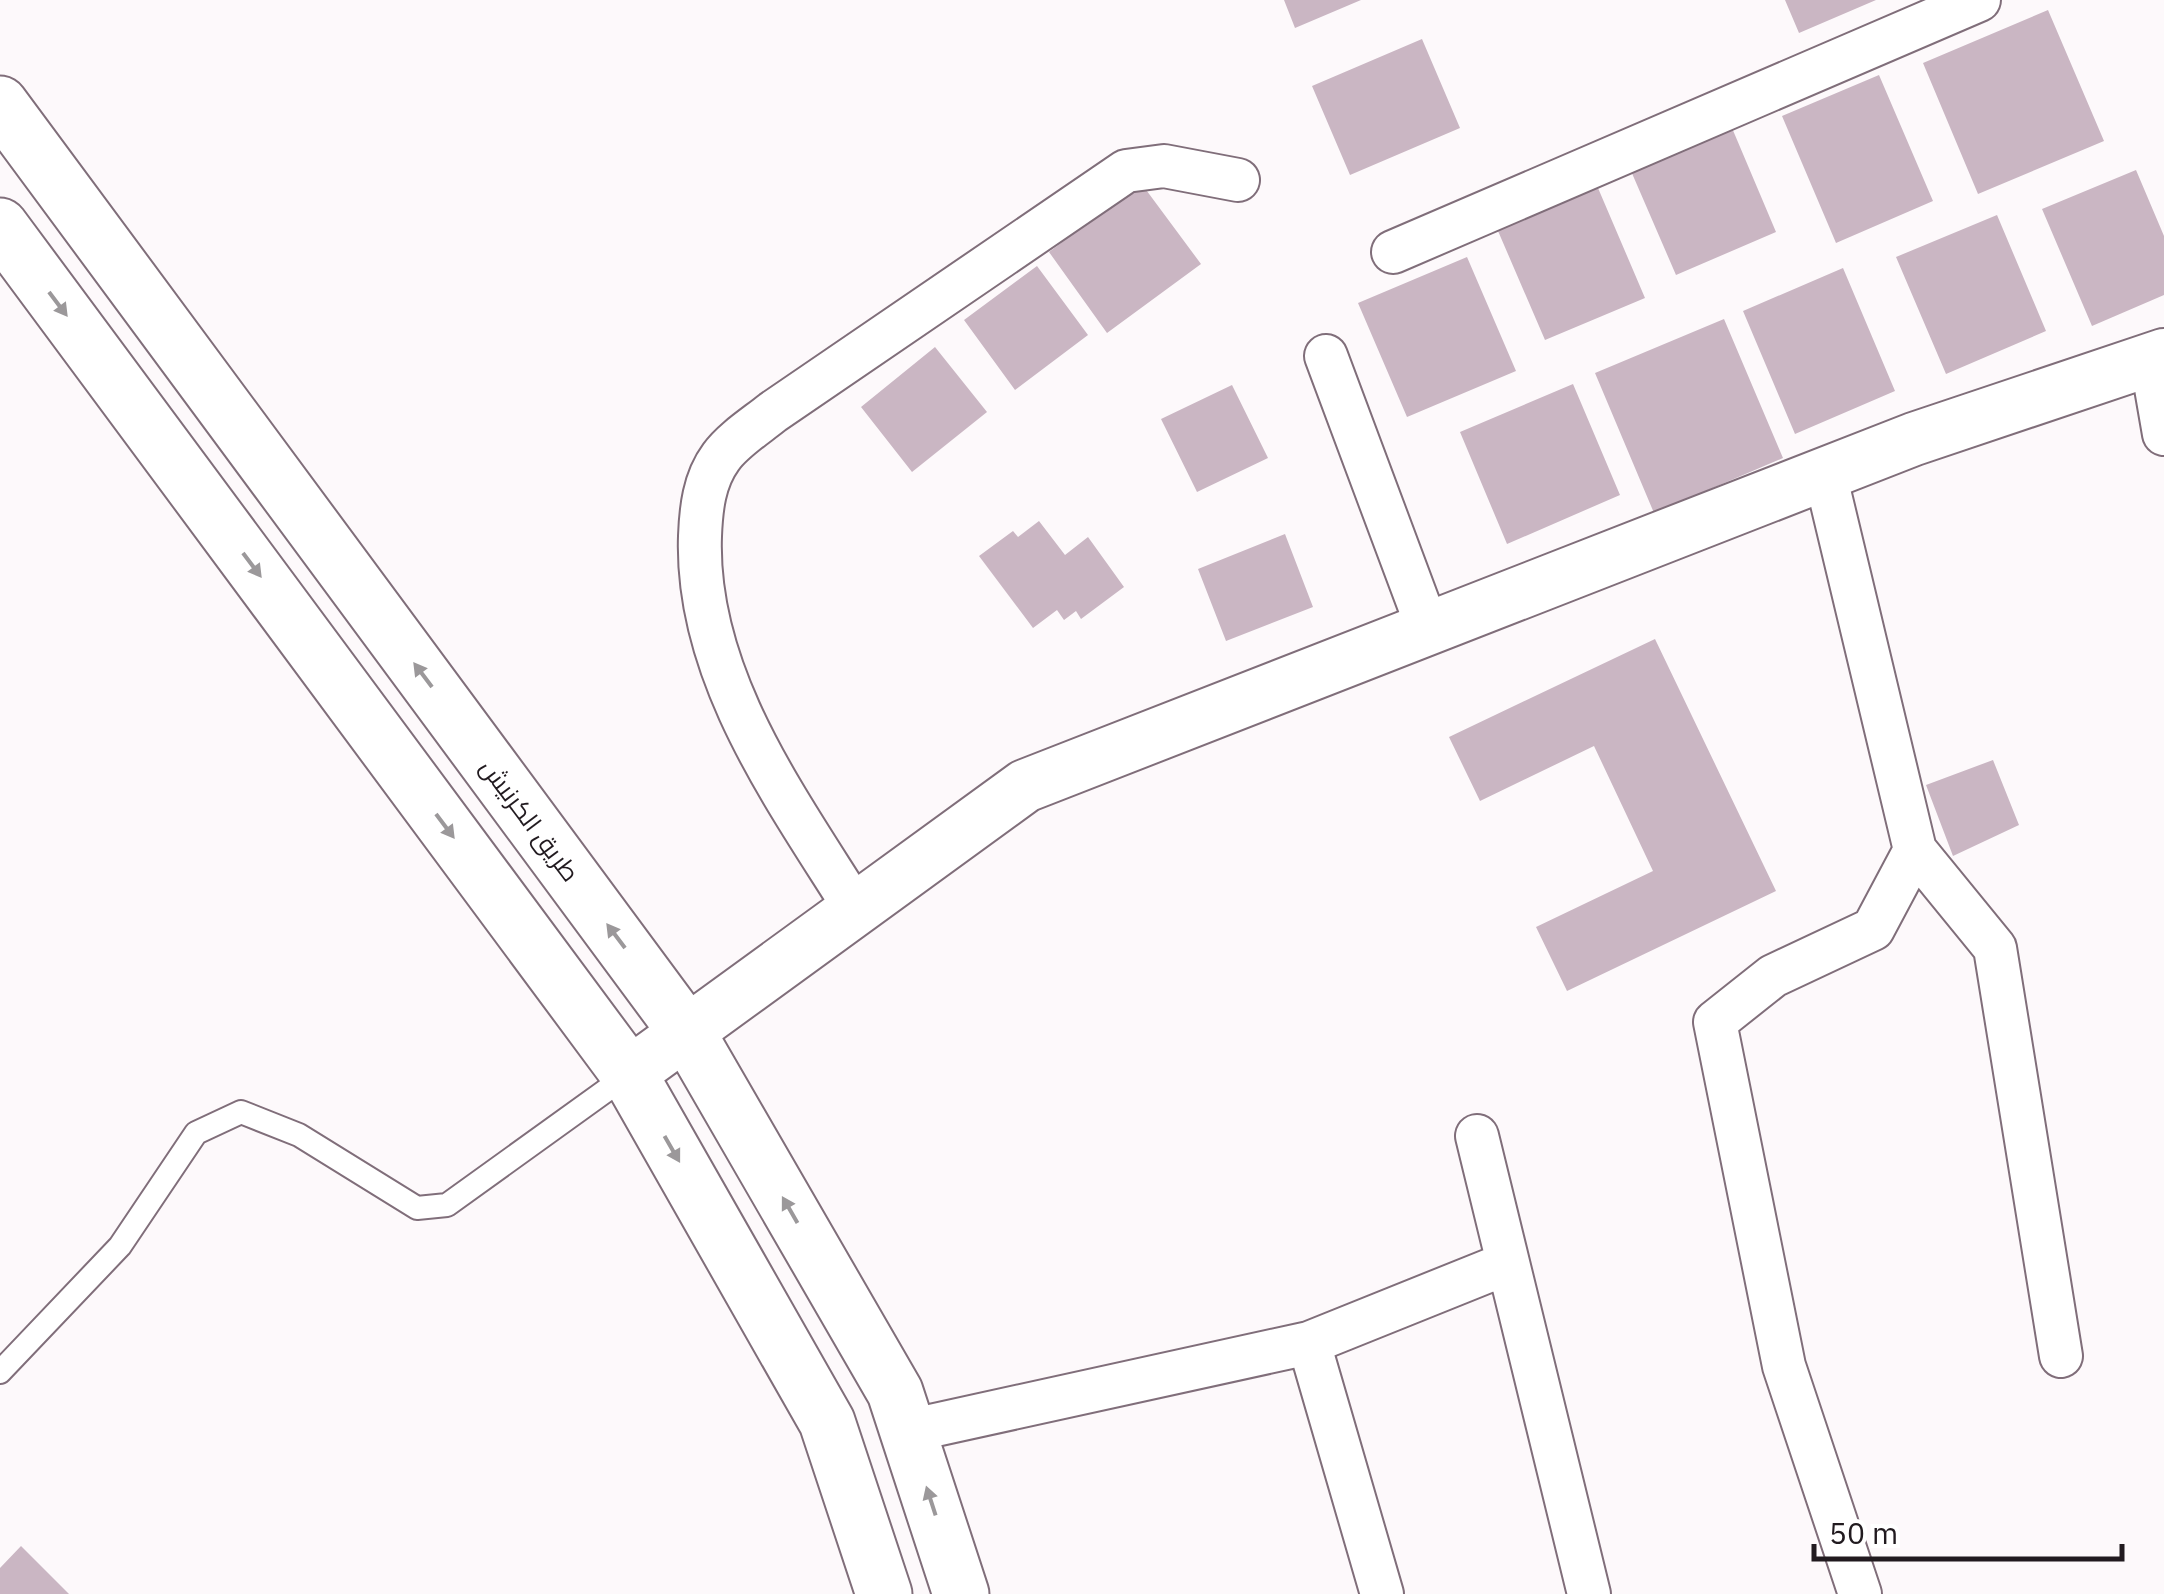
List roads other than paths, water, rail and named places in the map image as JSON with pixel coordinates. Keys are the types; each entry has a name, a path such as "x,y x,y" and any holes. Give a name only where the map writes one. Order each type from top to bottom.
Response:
{"main road":[{"name":"طريق الكرنيش","path":"0,104 688,1034 895,1392 961,1594"},
{"path":"0,226 630,1074 827,1422 884,1594"}],"street":[{"path":"1394,252 1979,0"},
{"path":"856,910 753,737 720,658 700,560 702,500 721,456 773,412 1126,171 1164,166 1238,180"},
{"path":"1326,356 1428,629"},
{"path":"630,1074 1024,786 1914,440 2158,357 2164,434"},
{"path":"1825,474 1915,850 1995,948 2061,1356"},
{"path":"1860,1594 1784,1366 1715,1022 1772,976 1873,930 1915,850"},
{"path":"1477,1136 1589,1594"},
{"path":"908,1430 1310,1342 1508,1262"},
{"path":"1310,1342 1382,1594"}],"lane":[{"path":"0,1372 120,1246 196,1132 241,1112 299,1135 417,1208 448,1205 630,1074"}]}
